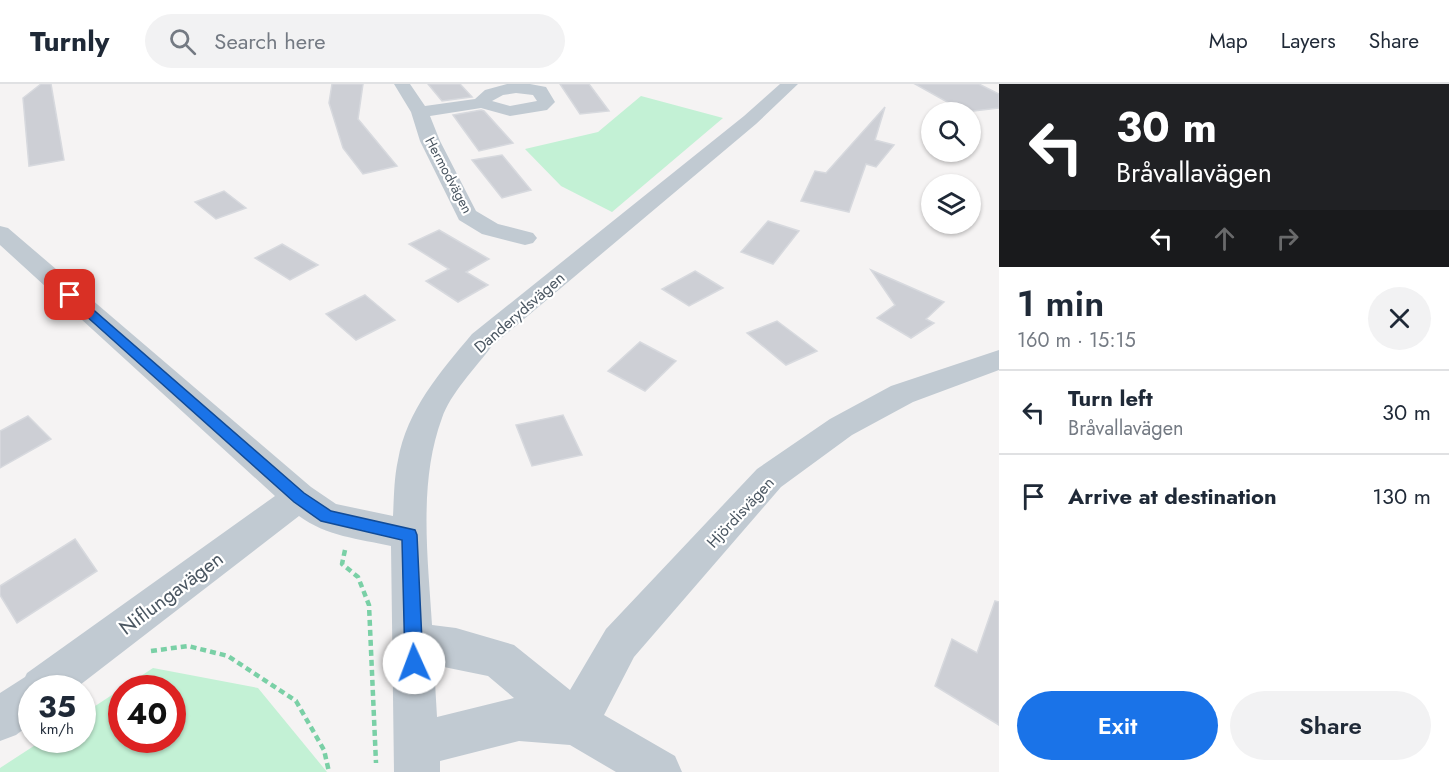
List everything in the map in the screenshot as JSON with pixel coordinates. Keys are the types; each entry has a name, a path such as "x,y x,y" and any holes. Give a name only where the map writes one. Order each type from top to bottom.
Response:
{"street":[{"name":"Hermodvägen","path":"402,84 420,112 430,141 468,215 490,229 525,238"},
{"name":"Danderydsvägen","path":"417,758 409,535 414,460 427,415 454,374 482,340 750,120 790,84"},
{"name":"Hermodvägen","path":"420,112 481,103"},
{"path":"0,233 299,497 327,517 409,535"},
{"name":"Hjördisvägen","path":"576,723 620,643 769,478 841,427 902,394 999,360"},
{"name":"Niflungavägen","path":"59,675 299,497"},
{"path":"413,642 456,648 499,659 576,723 659,772"},
{"path":"0,719 18,706"},
{"path":"417,758 519,719 576,723"}],"path":[{"path":"359,525 342,555 342,564 358,577 369,605 376,772"},
{"path":"141,653 188,646 228,656 296,701 324,750 329,772"}],"green space":[{"path":"641,96 723,118 612,212 561,186 525,149 598,132"},
{"path":"153,668 258,688 327,772 0,772 0,768 23,753 96,753 96,705 108,697 108,753 186,753 186,675 142,675"}],"building":[{"path":"41,84 51,84 64,160 29,166 23,98"},
{"path":"332,84 363,84 358,119 397,166 363,174 343,148 329,103"},
{"path":"428,84 460,84 472,97 442,101"},
{"path":"560,84 589,84 609,111 580,114"},
{"path":"915,84 979,84 999,94 999,108 981,110 981,102 947,102"},
{"path":"885,107 875,140 894,145 876,167 866,164 849,212 801,201 815,171 826,173"},
{"path":"481,110 513,143 479,151 453,115"},
{"path":"502,155 531,190 502,198 472,160"},
{"path":"224,191 246,208 216,219 195,202"},
{"path":"768,221 799,231 773,264 741,252"},
{"path":"439,230 489,259 466,272 488,285 458,302 426,281 449,269 409,244"},
{"path":"282,244 318,265 290,280 255,258"},
{"path":"871,270 944,302 926,319 934,323 911,338 877,318 895,305"},
{"path":"695,271 723,288 689,306 662,289"},
{"path":"365,295 395,320 356,340 326,314"},
{"path":"777,321 817,351 786,365 747,333"},
{"path":"640,342 676,361 645,391 608,371"},
{"path":"563,415 582,455 532,466 516,425"},
{"path":"28,416 51,439 0,468 0,431"},
{"path":"75,539 97,571 17,623 0,595 0,586"},
{"path":"995,601 999,602 999,725 935,686 952,639 977,653"}],"route":[{"path":"70,295 299,497 327,517 409,535 414,663"}]}
